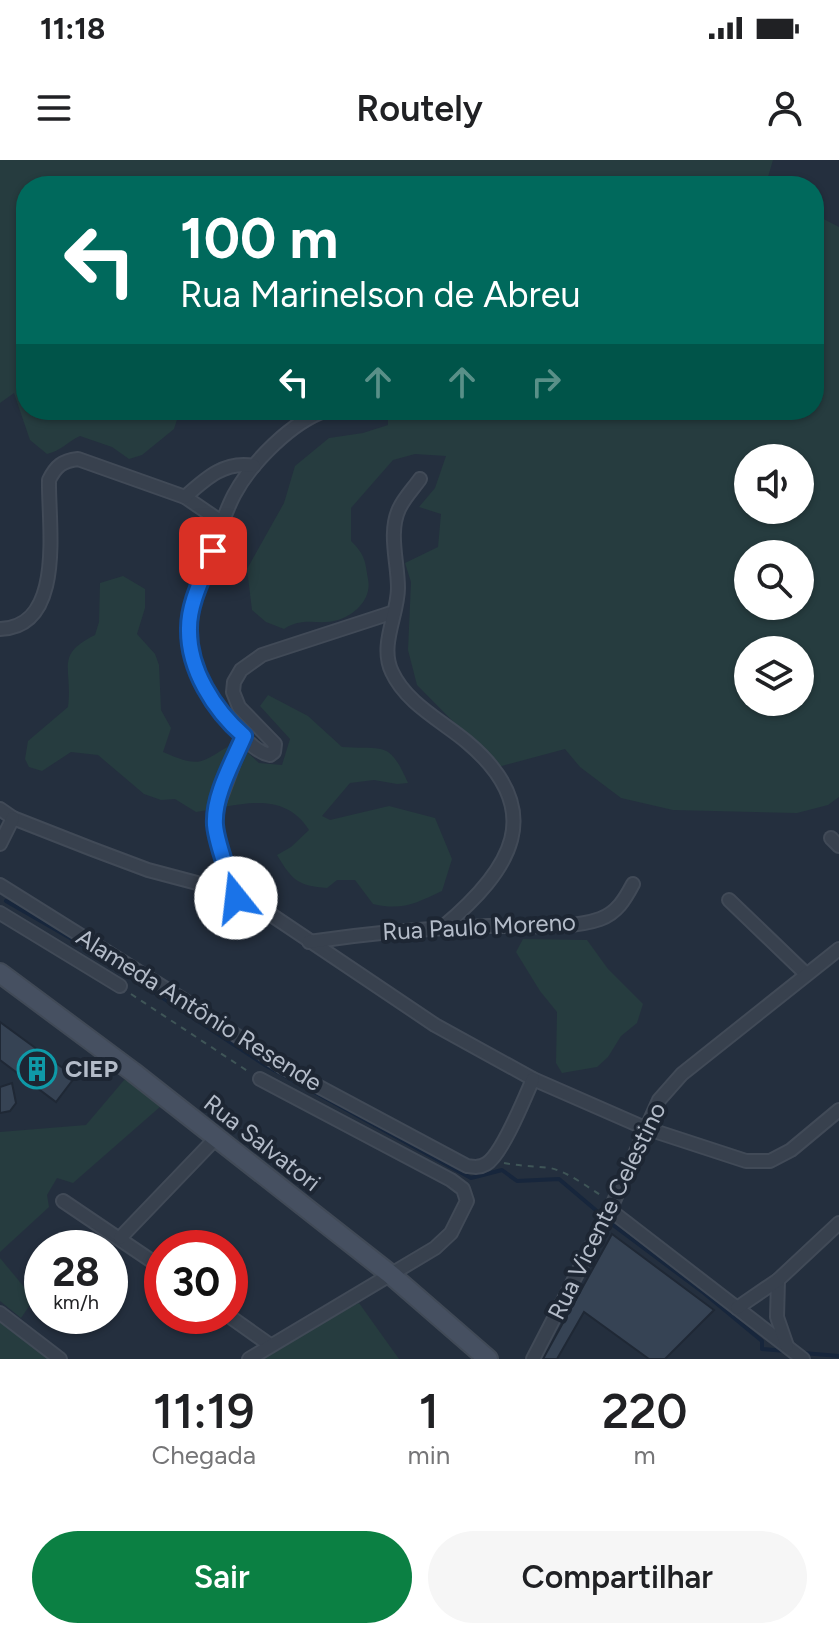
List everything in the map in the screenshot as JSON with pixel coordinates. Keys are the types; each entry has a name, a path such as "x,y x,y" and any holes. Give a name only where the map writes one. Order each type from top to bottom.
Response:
{"street":[{"path":"305,420 290,430 254,466 234,494 192,607 191,650 208,693 225,719 261,752 270,755 274,752 275,744 239,707 233,692 234,682 241,670 262,655 394,612"},
{"path":"0,629 10,629 29,619 42,601 51,567 49,480 55,468 66,460 78,459 185,497 223,523"},
{"path":"185,497 216,472 232,465 254,466"},
{"path":"420,479 400,507 395,521 398,593 387,646 390,669 399,685 419,705 490,764 502,783 515,823 513,841 503,862 464,910 443,927"},
{"path":"236,898 215,828 215,813 244,736"},
{"path":"0,809 13,818 148,870 197,883 267,912 435,1025 533,1079 645,1128 746,1161 770,1161 791,1150 839,1110"},
{"path":"0,844 13,818"},
{"name":"Rua Paulo Moreno","path":"309,942 443,927 548,926 599,920 623,903 633,884"},
{"name":"Alameda Antônio Resende","path":"0,885 195,1007 282,1067 460,1163 476,1167 491,1160"},
{"path":"729,900 806,974"},
{"name":"Alameda Antônio Resende","path":"0,913 120,986"},
{"name":"Rua Vicente Celestino","path":"533,1359 612,1206 659,1100 682,1074 839,949"},
{"name":"Rua Salvatori","path":"0,973 133,1072 390,1274 488,1359"},
{"name":"Alameda Antônio Resende","path":"260,1079 451,1180 467,1195 461,1218 451,1233 435,1248 390,1274"},
{"path":"491,1160 511,1127 533,1079"},
{"path":"128,1230 215,1139"},
{"path":"63,1201 108,1230"},
{"path":"612,1206 803,1359"},
{"path":"737,1308 778,1280 839,1223"},
{"path":"249,1359 390,1274"},
{"path":"778,1280 777,1317 787,1346"},
{"path":"0,1313 60,1359"},
{"path":"248,1329 270,1345"}],"path":[{"name":"Alameda Antônio Resende","path":"120,986 260,1079"},
{"path":"491,1160 527,1168 549,1168 563,1173 612,1206"}],"green space":[{"path":"0,160 773,160 768,176 16,176 16,399 14,393 0,403"},
{"path":"824,219 839,227 839,797 828,805 797,813 673,810 621,798 580,767 565,749 498,767 417,685 408,650 411,582 405,563 438,547 441,514 419,507 435,488 446,456 415,454 393,460 351,508 351,541 364,558 369,586 365,599 351,614 338,620 298,623 284,629 266,622 252,610 247,569 284,503 295,466 329,438 363,433 388,425 388,420 824,420"},
{"path":"23,420 177,420 174,429 142,455 129,459 112,447 80,436 47,454 30,440"},
{"path":"123,576 145,589 145,608 137,634 155,654 159,665 161,710 171,728 163,752 195,762 236,742 259,763 282,765 290,739 260,706 268,695 308,716 342,747 384,750 396,760 408,783 374,780 350,783 322,816 330,820 389,806 435,818 452,859 442,891 417,902 393,907 373,904 355,880 337,880 327,888 302,883 292,876 277,855 309,830 298,817 272,804 242,804 196,812 175,799 161,800 144,794 98,755 71,752 42,771 29,767 25,759 28,741 68,707 70,656 82,642 95,635 99,622 100,583"},
{"path":"523,939 587,940 608,969 643,1004 637,1023 621,1036 608,1057 597,1067 562,1073 556,1063 557,1012 516,952"},
{"path":"125,1079 161,1106 73,1183 57,1178 47,1195 49,1207 0,1252 0,1132 86,1125"},
{"path":"0,1258 24,1287 24,1314 21,1318 0,1301"},
{"path":"359,1303 399,1359 257,1359 306,1327"},
{"path":"0,1320 49,1359 0,1359"}],"building":[{"name":"CIEP","path":"0,1022 75,1077 56,1102 0,1060"},
{"path":"12,1083 16,1103 10,1111 0,1113 0,1087"},
{"path":"612,1234 714,1310 665,1359 649,1359 584,1312 557,1359 543,1359"}],"waterway":[{"path":"6,901 79,943 265,1065 471,1178 502,1170 517,1181 559,1179 598,1212"},
{"path":"613,1225 762,1341 762,1349 786,1351"},
{"path":"803,1353 839,1356"}],"place":[{"name":"CIEP","path":"37,1069"}],"route":[{"path":"213,551 192,607 189,627 191,650 208,693 225,719 244,736 215,813 215,828 236,898"}]}
